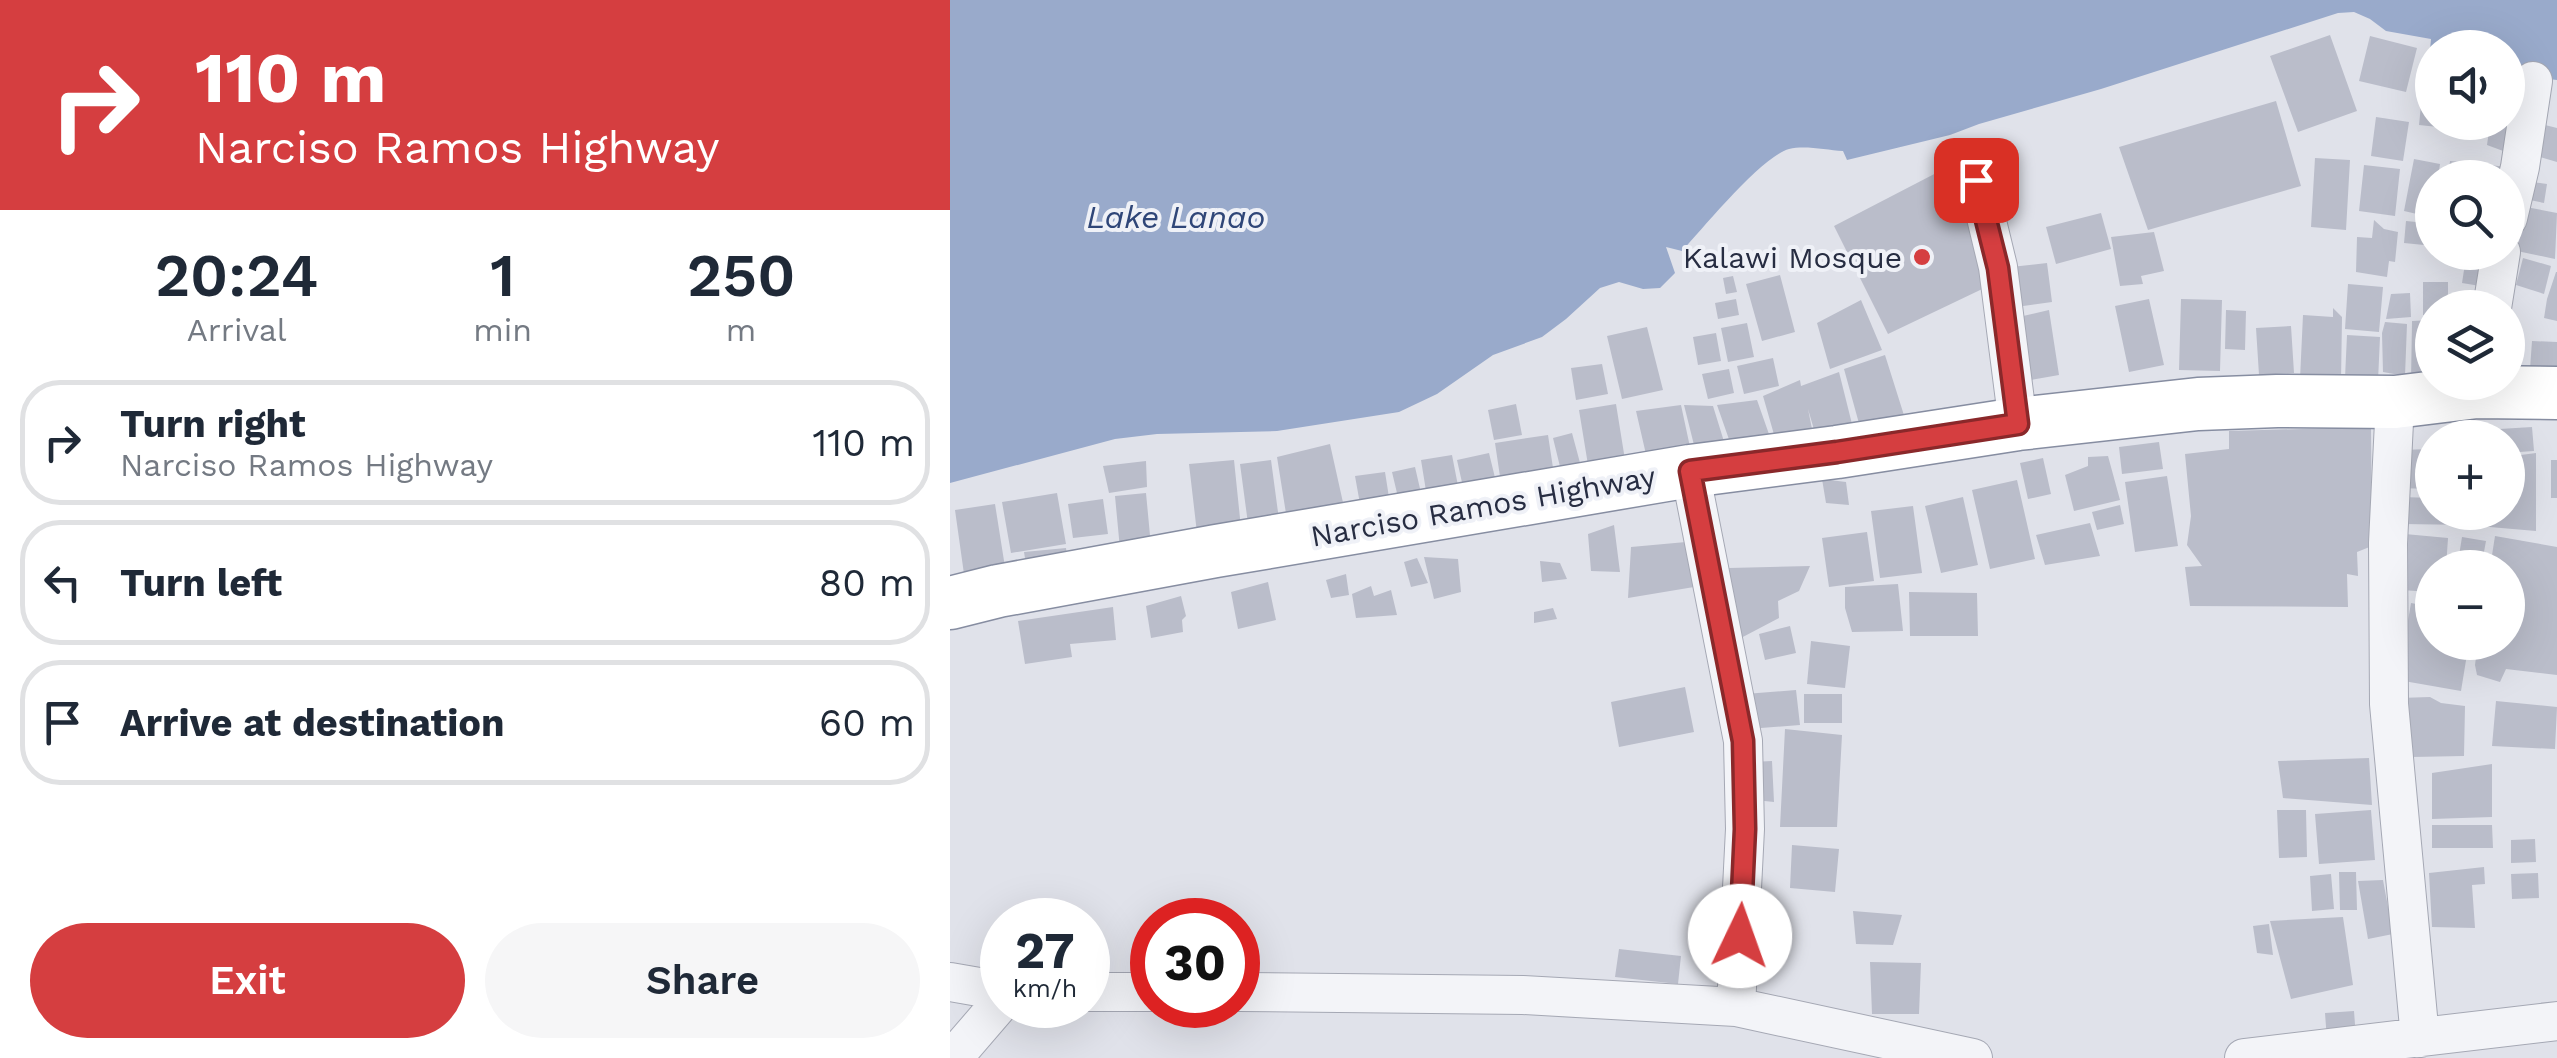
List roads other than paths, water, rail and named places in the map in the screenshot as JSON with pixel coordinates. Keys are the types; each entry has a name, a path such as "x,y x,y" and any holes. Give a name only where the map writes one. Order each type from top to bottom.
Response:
{"highway":[{"name":"Narciso Ramos Highway","path":"2525,391 2557,393"},
{"name":"Narciso Ramos Highway","path":"950,603 1216,550 1690,471 2018,424 2198,404 2395,402 2415,398"}],"street":[{"path":"2521,160 2533,81"},
{"path":"1976,180 1998,268 2018,424"},
{"path":"2395,402 2388,543 2389,704 2420,1038"},
{"path":"1690,471 1743,741 1745,829 1736,1006"},
{"path":"950,982 980,987"},
{"path":"1260,992 1522,995 1736,1006 1973,1058"},
{"path":"950,1006 956,1016 958,1050"},
{"path":"2244,1058 2557,1021"},
{"path":"958,1050 980,1026"}],"water":[{"name":"Lake Lanao","path":"950,0 2557,0 2557,80 2525,76 2525,30 2415,30 2415,36 2386,31 2354,12 2338,13 1950,135 1847,160 1843,151 1789,149 1749,178 1682,251 1666,247 1675,273 1660,288 1643,289 1619,282 1600,288 1542,337 1493,355 1437,394 1399,412 1277,431 1115,439 950,483"}],"place":[{"name":"Kalawi Mosque","path":"1922,257"}]}
